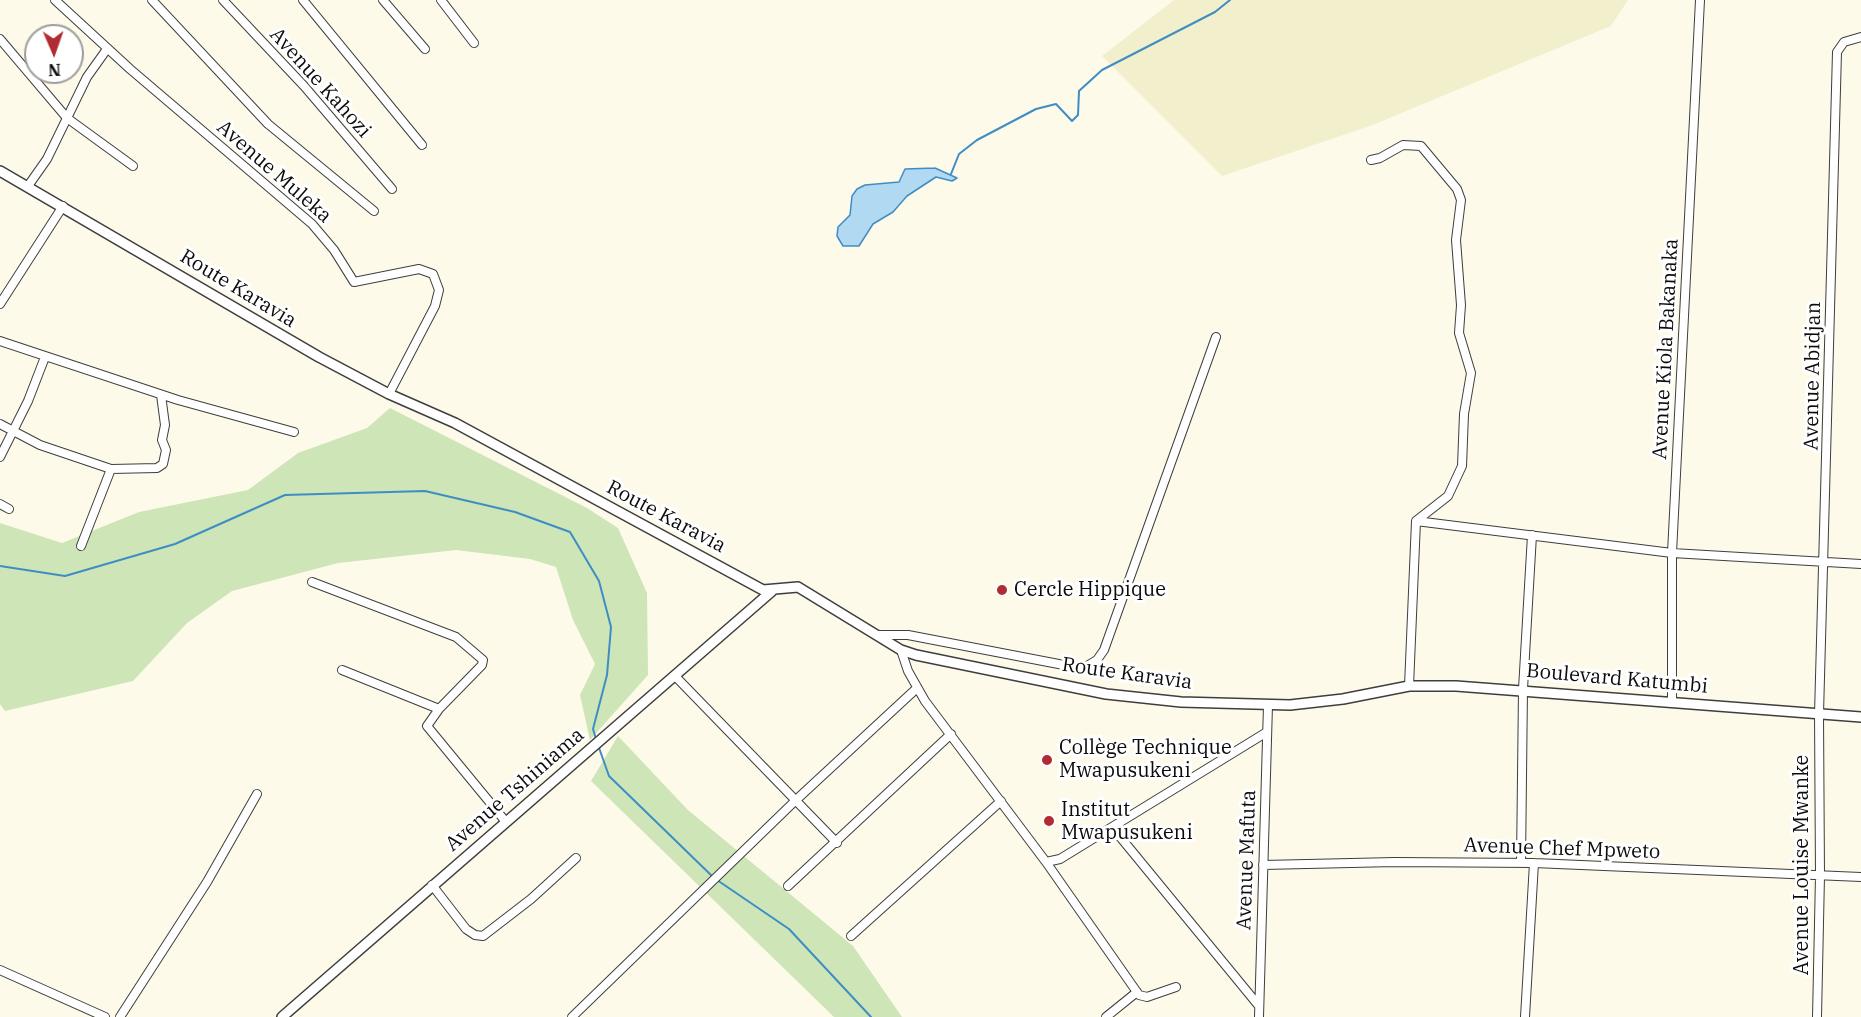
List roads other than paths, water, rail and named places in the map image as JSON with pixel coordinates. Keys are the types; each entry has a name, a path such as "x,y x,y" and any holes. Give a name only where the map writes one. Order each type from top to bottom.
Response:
{"street":[{"name":"Avenue Muleka","path":"56,0 107,49 312,224 334,250 354,282 419,269 433,274 439,290 435,306 389,394"},
{"path":"152,0 268,124 374,211"},
{"name":"Avenue Kahozi","path":"223,0 304,86 392,189"},
{"path":"303,0 422,146"},
{"path":"383,0 425,49"},
{"path":"441,0 474,43"},
{"name":"Avenue Kiola Bakanaka","path":"1672,700 1672,553 1700,0"},
{"name":"Avenue Abidjan","path":"1819,714 1825,563 1837,52 1844,42 1861,37"},
{"path":"0,39 68,118 133,166"},
{"path":"28,186 47,159 87,77 107,49"},
{"path":"1371,160 1380,158 1403,145 1421,146 1457,189 1461,200 1456,240 1461,305 1459,333 1471,367 1464,414 1462,465 1449,496 1416,521"},
{"name":"Route Karavia","path":"0,171 301,347 389,394 469,430 765,591 798,587 901,650 1114,695 1268,705 1309,704 1370,693"},
{"path":"0,304 63,207"},
{"path":"878,635 908,636 1069,666 1087,666 1097,660 1104,650 1216,337"},
{"path":"0,341 161,395 294,432"},
{"path":"0,457 14,431 45,357"},
{"path":"0,424 40,445 111,469 162,466 166,450 162,440 165,425 161,395"},
{"path":"81,546 111,469"},
{"path":"0,504 9,509"},
{"path":"1416,521 1672,553 1861,564"},
{"path":"1409,687 1416,521"},
{"path":"1521,863 1523,689 1532,535"},
{"path":"312,582 456,637 481,658 482,665 439,709 428,722 427,728 506,822"},
{"path":"753,585 758,603"},
{"name":"Avenue Tshiniama","path":"282,1017 772,591"},
{"path":"901,650 917,688 1046,862 1141,997 1147,998 1176,987"},
{"path":"342,670 439,709"},
{"path":"675,676 837,843"},
{"name":"Boulevard Katumbi","path":"1370,693 1409,687 1523,689 1861,717"},
{"path":"572,1017 796,800 917,688"},
{"name":"Avenue Mafuta","path":"1259,1017 1268,705"},
{"name":"Avenue Louise Mwanke","path":"1817,1017 1820,876 1819,714"},
{"path":"1046,862 1060,859 1267,732"},
{"path":"788,886 837,843 951,734"},
{"path":"120,1017 207,882 257,794"},
{"path":"851,936 1001,801"},
{"path":"1112,826 1259,1006"},
{"path":"432,885 466,929 475,935 483,936 531,899 576,858"},
{"path":"1525,1017 1534,863"},
{"name":"Avenue Chef Mpweto","path":"1263,865 1534,863 1861,877"},
{"path":"0,970 105,1017"},
{"path":"1106,1017 1137,992"}],"water":[{"path":"935,168 957,178 952,181 936,177 907,196 893,212 873,224 859,246 843,246 837,236 838,227 850,215 852,196 857,189 865,185 899,182 905,169"}],"waterway":[{"path":"951,174 959,154 977,140 1036,109 1056,104 1072,121 1078,115 1079,91 1102,70 1215,12 1230,0"},
{"path":"0,566 65,576 175,544 285,495 425,491 515,512 570,532 599,581 611,627 607,675 593,729 596,739"},
{"path":"598,745 609,776 713,877"},
{"path":"717,880 789,929 871,1017"}],"place":[{"name":"Cercle Hippique","path":"1002,590"},
{"name":"Collège Technique Mwapusukeni","path":"1047,760"},
{"name":"Institut Mwapusukeni","path":"1049,821"}]}
